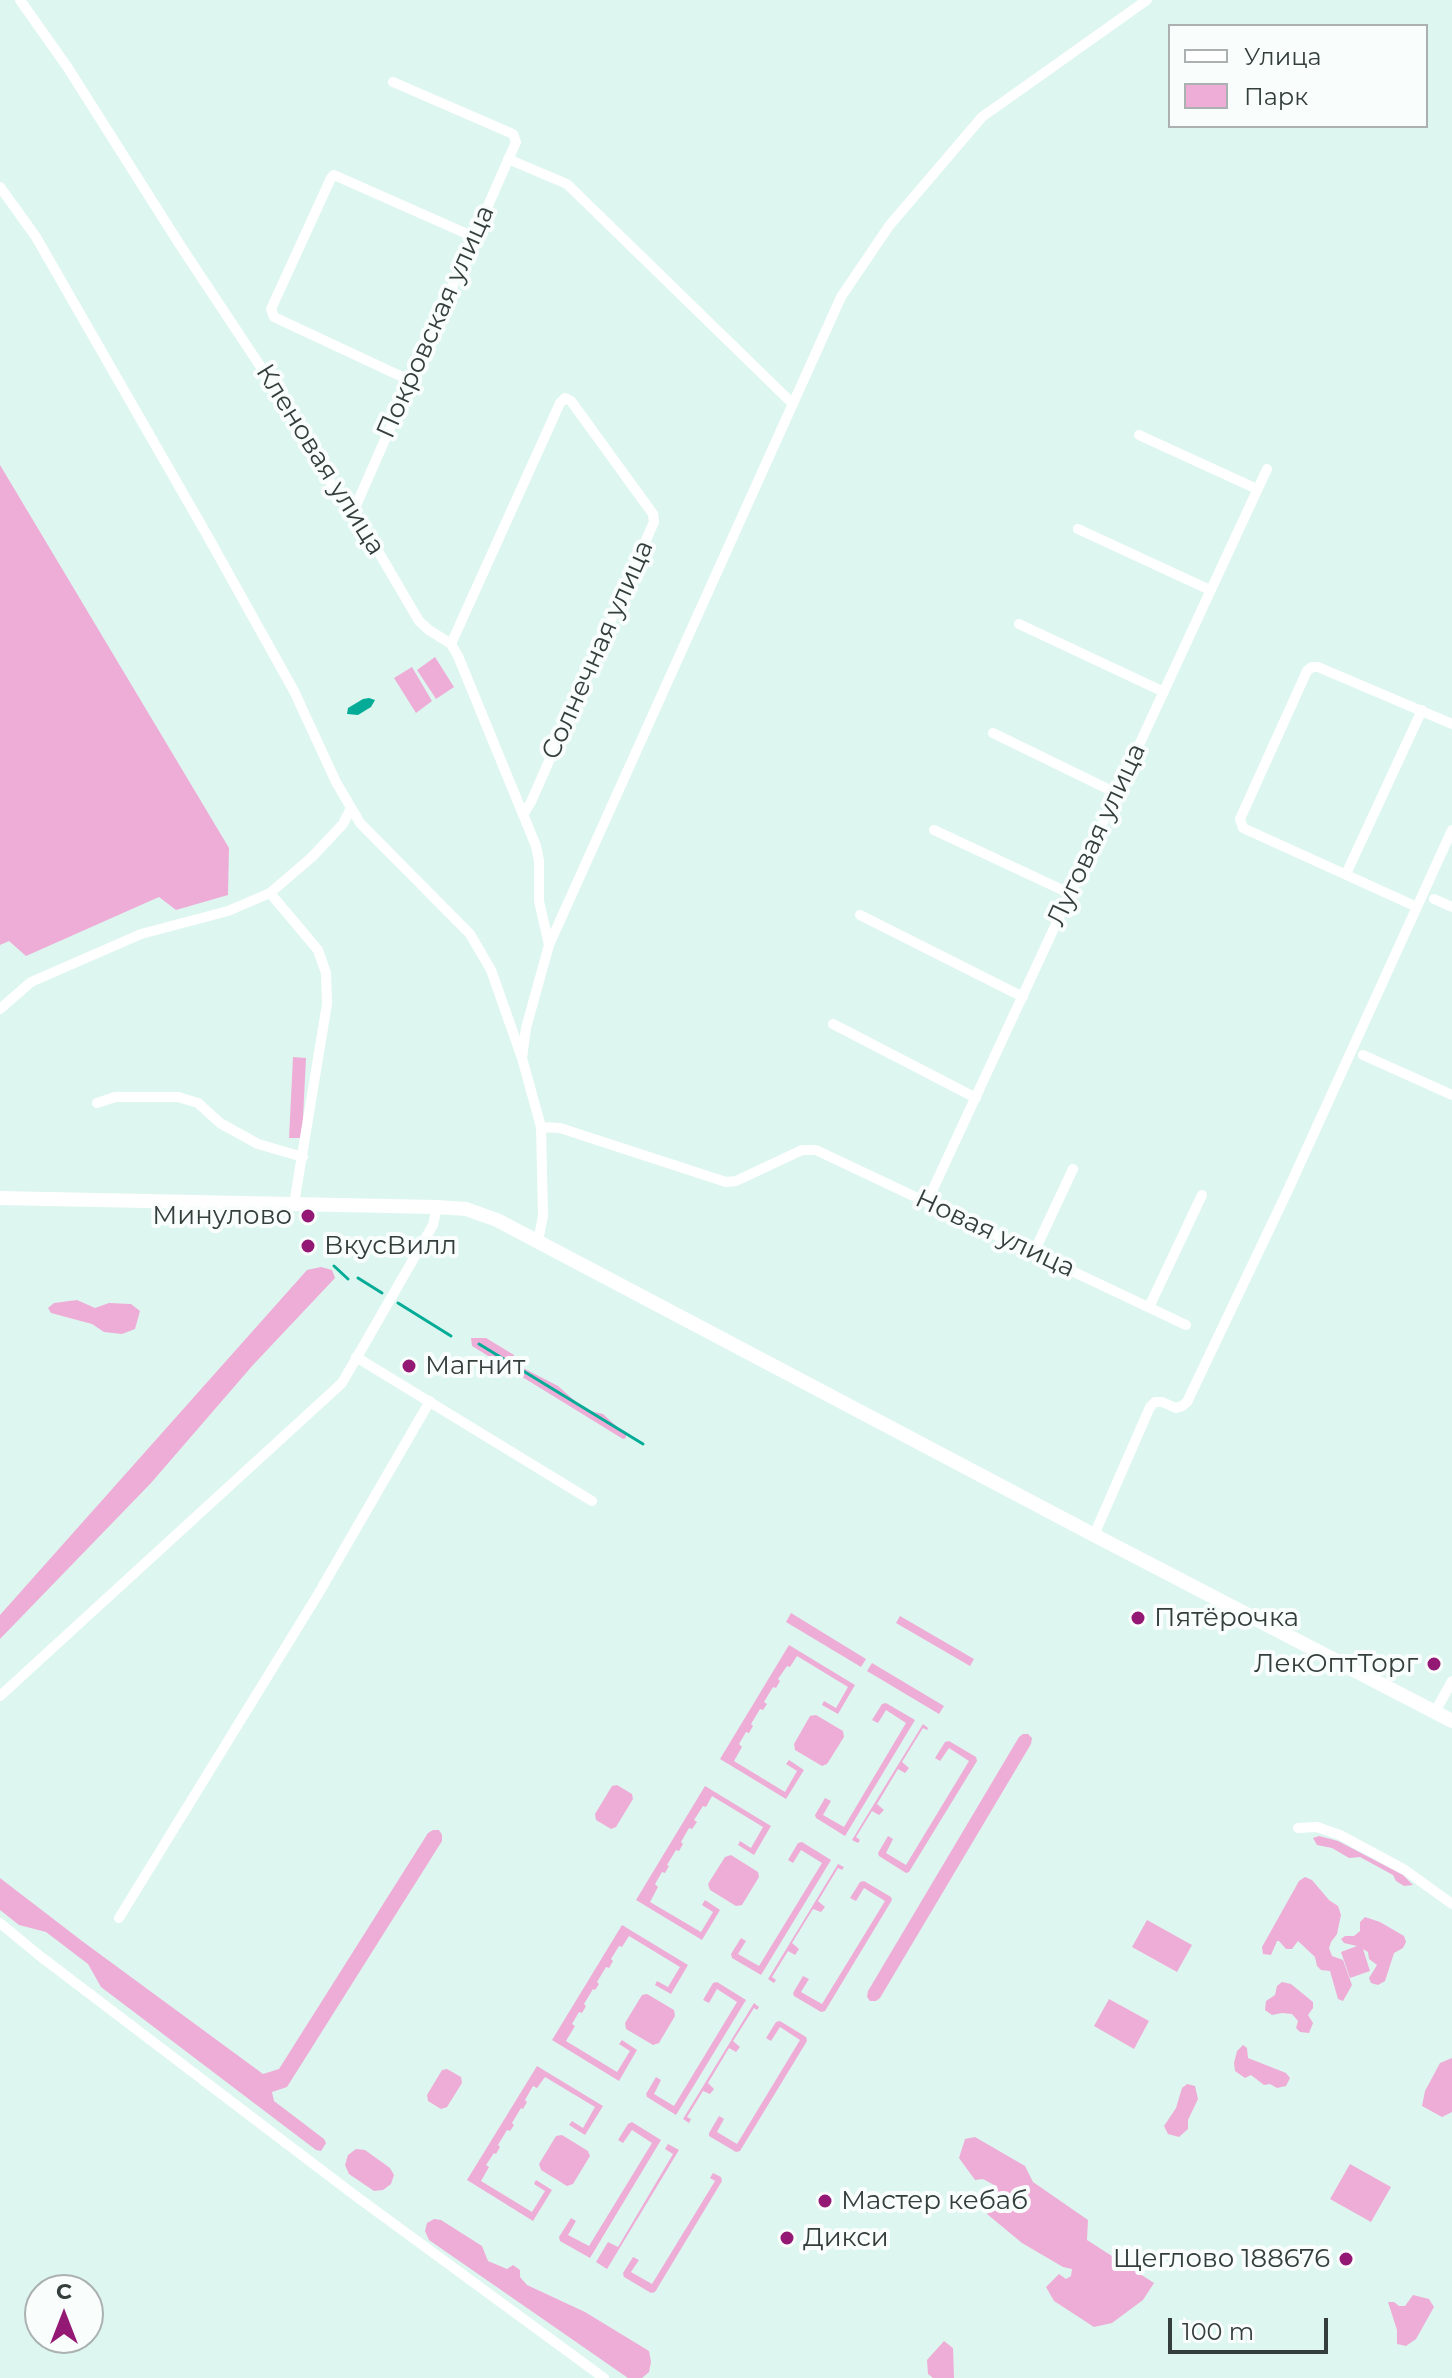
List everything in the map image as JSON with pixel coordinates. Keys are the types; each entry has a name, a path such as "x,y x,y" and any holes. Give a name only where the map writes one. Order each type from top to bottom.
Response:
{"main road":[{"path":"0,1198 437,1207 474,1212 497,1220 1452,1721"}],"street":[{"name":"Кленовая улица","path":"20,0 76,79 180,245 273,385 333,487 354,510 419,621 451,644 458,656 536,846 539,901 549,945"},
{"path":"522,1058 526,1028 549,945 841,297 889,226 982,117 1147,0"},
{"name":"Покровская улица","path":"354,510 516,142 513,134 393,82"},
{"path":"508,159 567,184 793,404"},
{"path":"411,381 274,317 271,309 334,175 474,237"},
{"path":"0,187 36,237 207,535 294,691 336,782 360,823 470,934 491,970 522,1058 541,1127 543,1216 538,1241"},
{"name":"Солнечная улица","path":"451,644 560,403 565,398 571,401 653,514 654,522 523,815"},
{"path":"1139,435 1257,489"},
{"name":"Луговая улица","path":"927,1202 1267,469"},
{"path":"1078,529 1210,590"},
{"path":"1019,624 1164,692"},
{"path":"1417,907 1243,828 1240,819 1307,671 1312,667 1452,724"},
{"path":"1346,874 1422,710"},
{"path":"993,733 1116,793"},
{"path":"0,1009 31,982 141,934 228,911 270,893 312,857 343,824 351,808"},
{"path":"934,830 1071,894"},
{"path":"1094,1535 1150,1407 1155,1402 1162,1402 1176,1408 1187,1402 1452,830"},
{"path":"270,893 318,950 326,973 327,1004 294,1204"},
{"path":"1434,899 1452,907"},
{"path":"860,915 1023,997"},
{"path":"833,1024 976,1098"},
{"path":"1363,1055 1452,1095"},
{"path":"97,1103 115,1097 178,1097 198,1103 220,1123 258,1144 303,1157"},
{"name":"Новая улица","path":"541,1127 560,1128 726,1182 736,1181 802,1150 816,1150 1186,1325"},
{"path":"1034,1252 1073,1169"},
{"path":"1149,1307 1202,1195"},
{"path":"0,1696 342,1383 433,1225 437,1207"},
{"path":"356,1357 592,1501"},
{"path":"119,1918 317,1596 430,1401"},
{"path":"1435,1712 1452,1681"},
{"path":"1298,1828 1317,1827 1340,1835 1405,1870 1452,1904"},
{"path":"0,1923 52,1966 353,2194 604,2378"}],"green space":[{"path":"0,465 229,848 228,895 176,910 159,897 26,956 9,941 0,945"},
{"path":"435,657 454,687 436,699 417,670"},
{"path":"412,667 432,701 416,713 394,678"},
{"path":"293,1057 306,1058 302,1138 289,1138"},
{"path":"321,1267 332,1270 335,1278 253,1365 151,1483 0,1639 0,1615 307,1270"},
{"path":"77,1300 95,1308 109,1303 131,1304 140,1311 135,1329 122,1334 104,1332 92,1324 51,1313 48,1308 54,1303"},
{"path":"471,1338 486,1338 514,1355 515,1363 558,1386 590,1411 603,1414 626,1438 472,1346"},
{"path":"791,1613 866,1659 861,1667 786,1622"},
{"path":"900,1616 974,1659 970,1666 896,1623"},
{"path":"789,1645 855,1685 838,1714 822,1705 824,1701 836,1708 848,1687 797,1656 778,1679 776,1688 773,1687 764,1702 767,1704 763,1710 760,1709 749,1733 746,1732 739,1744 742,1747 734,1761 785,1792 797,1771 786,1764 789,1760 804,1770 786,1799 720,1759"},
{"path":"872,1663 944,1706 939,1714 867,1671"},
{"path":"886,1703 915,1720 845,1836 815,1815 825,1798 831,1801 823,1815 844,1827 906,1723 886,1710 878,1723 872,1720 882,1704"},
{"path":"816,1715 843,1731 844,1737 827,1764 822,1766 795,1750 794,1744 810,1716"},
{"path":"923,1724 927,1730 923,1728 902,1762 909,1768 905,1773 898,1769 877,1804 884,1810 879,1815 872,1811 856,1837 860,1840 858,1843 852,1840"},
{"path":"1023,1734 1032,1738 1031,1744 880,1998 870,2001 868,1991"},
{"path":"949,1741 976,1757 977,1761 906,1873 878,1853 888,1836 893,1839 886,1853 906,1865 969,1761 949,1748 940,1761 935,1758 945,1742"},
{"path":"617,1785 632,1794 633,1799 616,1827 611,1829 596,1820 595,1814 612,1786"},
{"path":"705,1786 771,1826 754,1855 738,1845 740,1841 751,1848 763,1827 712,1796 694,1820 697,1822 692,1829 689,1828 665,1873 662,1872 650,1902 701,1932 713,1912 702,1905 705,1900 720,1910 702,1940 636,1900"},
{"path":"439,1830 442,1841 287,2087 272,2092 274,2101 324,2139 326,2143 321,2151 101,1987 88,1964 46,1932 19,1925 0,1910 0,1878 263,2074 279,2069 428,1833"},
{"path":"1319,1836 1338,1841 1403,1875 1413,1885 1404,1886 1393,1875 1360,1857 1349,1858 1332,1848 1317,1845 1313,1838"},
{"path":"802,1842 831,1860 761,1975 732,1958 731,1954 741,1938 746,1941 738,1954 759,1966 822,1863 801,1850 793,1863 788,1860 798,1843"},
{"path":"731,1855 758,1872 759,1877 742,1905 736,1906 710,1890 708,1884 725,1857"},
{"path":"838,1864 844,1867 842,1870 838,1868 818,1901 825,1907 821,1912 813,1909 792,1943 799,1949 795,1955 788,1951 772,1977 776,1980 774,1983 768,1979"},
{"path":"1305,1877 1338,1906 1341,1915 1337,1934 1329,1948 1332,1956 1343,1960 1352,1985 1343,2001 1338,1999 1330,1971 1321,1970 1315,1957 1298,1941 1292,1949 1286,1949 1277,1941 1271,1955 1263,1954 1262,1947 1299,1881"},
{"path":"864,1881 892,1900 825,2011 821,2012 793,1993 803,1976 809,1979 801,1992 822,2004 885,1901 864,1888 856,1901 850,1898 860,1882"},
{"path":"1365,1917 1404,1936 1406,1942 1394,1953 1385,1981 1378,1985 1371,1983 1369,1978 1377,1965 1369,1959 1368,1952 1363,1949 1370,1971 1350,1978 1341,1952 1357,1946 1344,1943 1341,1939 1360,1931 1360,1922"},
{"path":"1147,1920 1192,1945 1177,1972 1132,1947"},
{"path":"622,1925 688,1965 671,1994 655,1985 657,1981 668,1987 680,1967 629,1936 622,1947 619,1946 609,1968 606,1967 582,2013 579,2012 566,2041 617,2072 630,2051 619,2044 622,2040 637,2050 619,2081 552,2040"},
{"path":"717,1982 746,2000 676,2115 646,2094 656,2077 661,2080 654,2094 674,2106 737,2002 717,1989 709,2003 703,2000 713,1983"},
{"path":"1282,1982 1291,1984 1313,2002 1308,2015 1313,2023 1309,2033 1296,2028 1298,2021 1292,2014 1272,2015 1265,2010 1266,2001 1275,1995 1277,1986"},
{"path":"647,1994 674,2010 675,2016 659,2043 653,2045 626,2029 625,2023 642,1995"},
{"path":"1109,1999 1149,2021 1134,2049 1094,2026"},
{"path":"754,2003 759,2007 757,2010 754,2008 733,2041 740,2047 736,2052 729,2048 708,2083 714,2089 710,2094 703,2091 687,2117 691,2119 689,2123 683,2119"},
{"path":"780,2021 806,2037 807,2041 740,2151 736,2152 709,2136 709,2133 719,2116 724,2119 717,2132 737,2144 800,2040 780,2027 771,2041 766,2038 776,2022"},
{"path":"1243,2045 1247,2048 1248,2058 1286,2073 1290,2078 1286,2086 1277,2088 1264,2085 1251,2075 1245,2078 1235,2071 1237,2051"},
{"path":"1452,2058 1452,2112 1442,2117 1422,2106 1425,2091 1440,2063"},
{"path":"537,2066 603,2106 585,2135 569,2125 572,2121 583,2128 595,2107 545,2077 537,2088 533,2086 525,2100 527,2102 512,2123 514,2125 510,2131 507,2130 496,2154 486,2165 489,2167 481,2181 532,2212 545,2191 534,2184 536,2180 552,2190 533,2221 467,2180"},
{"path":"447,2069 461,2077 462,2083 447,2107 441,2109 428,2101 427,2095 442,2070"},
{"path":"1187,2084 1195,2086 1198,2099 1188,2120 1188,2129 1179,2137 1168,2134 1164,2126 1176,2108 1182,2088"},
{"path":"632,2122 661,2140 590,2258 560,2241 559,2237 571,2218 576,2221 568,2235 589,2246 652,2143 632,2130 623,2143 618,2140"},
{"path":"562,2135 588,2151 590,2156 573,2184 567,2186 541,2170 539,2164 556,2136"},
{"path":"975,2137 1025,2166 1033,2182 1088,2220 1087,2240 1154,2283 1143,2300 1112,2323 1094,2327 1054,2301 1046,2287 1059,2274 1066,2279 1071,2276 1072,2269 1022,2243 987,2214 995,2198 994,2185 983,2179 975,2180 959,2158 965,2139"},
{"path":"668,2144 679,2150 607,2269 596,2262 608,2242 618,2247 673,2154 665,2149"},
{"path":"356,2149 365,2150 390,2168 394,2175 391,2184 383,2190 374,2191 349,2174 345,2165 348,2155"},
{"path":"1350,2164 1391,2187 1371,2222 1330,2199"},
{"path":"713,2173 722,2181 655,2292 651,2293 624,2277 623,2273 633,2257 639,2260 631,2272 652,2284 715,2181 710,2178"},
{"path":"434,2219 441,2220 482,2246 488,2261 507,2269 513,2265 520,2270 520,2277 527,2285 585,2312 649,2351 649,2372 642,2378 628,2378 429,2240 425,2231 427,2223"},
{"path":"1413,2295 1429,2299 1434,2307 1416,2339 1406,2346 1397,2344 1397,2330 1388,2302 1405,2306"},
{"path":"944,2341 953,2348 954,2378 933,2378 928,2374 927,2360"}],"shaded area":[{"path":"369,698 375,700 371,707 358,715 347,714 348,708"}],"waterway":[{"path":"334,1266 348,1279"},
{"path":"358,1278 382,1293"},
{"path":"398,1303 451,1336"},
{"path":"479,1344 643,1444"}],"place":[{"name":"Минулово","path":"308,1216"},
{"name":"ВкусВилл","path":"308,1246"},
{"name":"Магнит","path":"409,1366"},
{"name":"Пятёрочка","path":"1138,1618"},
{"name":"ЛекОптТорг","path":"1434,1664"},
{"name":"Мастер кебаб","path":"825,2201"},
{"name":"Дикси","path":"787,2238"},
{"name":"Щеглово 188676","path":"1346,2259"}]}
